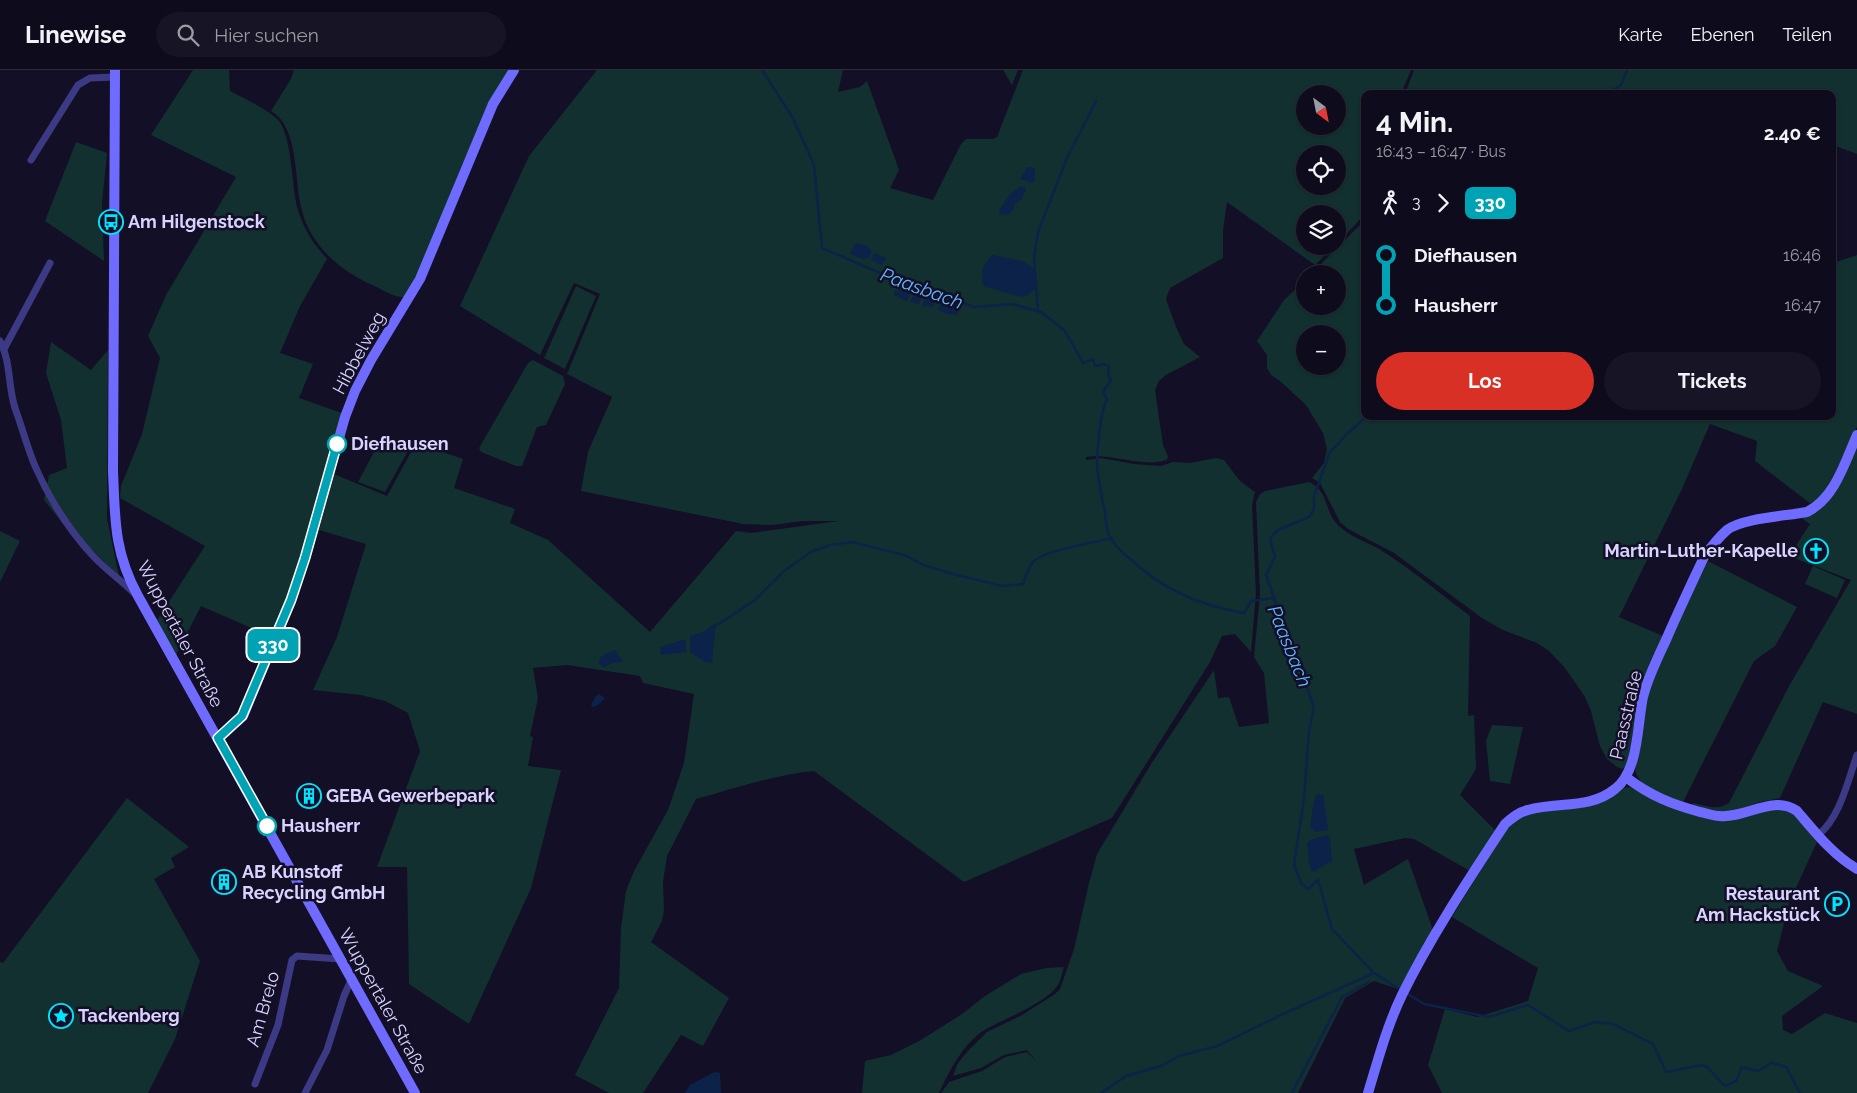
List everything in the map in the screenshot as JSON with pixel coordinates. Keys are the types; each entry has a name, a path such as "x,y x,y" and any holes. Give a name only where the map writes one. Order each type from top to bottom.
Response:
{"street":[{"name":"Hibbelweg","path":"218,738 242,716 291,600 305,558 344,417 355,391 371,360 420,279 493,104 514,70"},
{"name":"Wuppertaler Straße","path":"31,160 78,85 90,78 115,74 114,462 115,527 119,550 125,569 138,596 415,1093"},
{"path":"4,349 50,263"},
{"path":"0,341 4,349 12,400 35,465 48,493 68,525 92,555 138,596"},
{"name":"Paasstraße","path":"1368,1093 1407,986 1451,910 1505,824 1527,810 1566,804 1585,804 1616,789 1627,778 1631,767 1642,703 1650,674 1704,557 1728,529 1740,524 1807,512 1816,507 1831,491 1857,435"},
{"path":"1818,835 1827,828 1836,814 1857,755"},
{"path":"1627,778 1646,792 1675,805 1719,816 1741,814 1775,804 1784,804 1798,811 1841,859 1857,869"},
{"name":"Am Brelo","path":"255,1084 278,1026 292,960 297,956 340,958"},
{"path":"305,1093 327,1050 344,996 352,978"}],"green space":[{"path":"193,70 229,70 230,91 265,110 282,125 289,147 300,217 309,236 327,259 300,306 280,353 313,364 299,398 342,413 287,600 272,637 201,606 176,655 157,620 205,546 120,498 121,486 142,434 160,358 148,336 166,295 236,177 151,135"},
{"path":"294,70 511,70 469,150 427,252 406,297 388,293 346,271 326,253 305,220 301,207 291,141 287,129 271,111 291,79"},
{"path":"597,70 843,70 838,92 860,87 867,81 899,170 890,188 933,200 961,144 966,139 993,139 997,137 1023,70 1411,70 1403,90 1361,90 1361,218 1346,234 1346,205 1296,205 1296,251 1227,202 1223,231 1223,258 1170,288 1166,299 1176,327 1184,344 1200,357 1166,375 1159,381 1155,390 1163,445 1168,456 1167,460 1138,462 1096,456 1086,457 1086,460 1101,458 1134,464 1161,466 1173,462 1190,463 1216,458 1224,460 1240,481 1255,492 1252,505 1256,593 1251,652 1235,634 1222,636 1210,662 1112,818 964,882 814,771 769,779 696,799 667,856 663,882 664,911 662,921 651,942 729,998 703,1046 681,1035 643,1093 609,1093 575,1075 619,988 621,928 626,891 634,871 668,810 684,763 694,694 643,683 640,676 567,665 533,668 538,698 530,736 533,737 528,766 561,770 531,888 469,1024 409,984 407,867 377,867 420,751 408,713 385,701 361,695 313,690 337,637 366,544 319,530 334,474 387,496 416,443 463,459 454,488 515,509 510,523 548,540 650,632 736,531 751,533 839,521 803,521 772,525 743,524 581,491 588,452 612,397 567,374 600,294 574,283 540,355 460,306 529,156"},
{"path":"1003,70 1018,70 1012,85"},
{"path":"1414,70 1857,70 1857,154 1836,146 1836,90 1406,90"},
{"path":"76,142 107,153 102,204 104,261 45,221"},
{"path":"1361,224 1361,420 1836,420 1836,262 1857,255 1857,427 1830,483 1819,501 1811,504 1755,461 1757,441 1710,424 1682,489 1619,617 1663,636 1651,659 1640,692 1627,766 1622,769 1607,759 1600,746 1591,711 1585,697 1565,668 1549,651 1537,643 1503,630 1482,618 1394,553 1348,529 1340,522 1320,483 1312,478 1324,463 1327,449 1323,433 1306,405 1271,375 1267,368 1267,355 1257,341 1284,300 1296,289 1296,315 1346,315 1346,265 1320,265 1330,255 1346,255 1346,239"},
{"path":"1301,255 1325,255 1315,265"},
{"path":"576,286 596,296 565,369 544,358"},
{"path":"51,342 91,370 108,350 107,519 119,576 88,546 68,530 44,500 49,475 67,468 61,420 46,373"},
{"path":"533,360 563,376 565,384 546,425 537,427 522,466 516,466 481,452 479,448 528,363"},
{"path":"381,439 409,449 385,492 358,482"},
{"path":"1857,443 1857,714 1823,702 1780,798 1760,802 1728,813 1689,806 1694,803 1720,807 1729,803 1789,686 1851,580 1789,556 1810,524 1800,517 1818,511 1828,501 1838,486"},
{"path":"1309,482 1320,491 1334,520 1344,530 1398,561 1470,616 1468,716 1474,715 1476,769 1460,795 1495,830 1470,871 1414,839 1405,838 1354,849 1364,885 1408,859 1434,933 1401,990 1374,981 1345,998 1298,1093 941,1093 949,1082 982,1071 1005,1057 1027,1052 1036,1061 1027,1050 1004,1055 981,1068 953,1076 958,1063 987,1032 1022,1015 1060,989 1074,949 1097,854 1151,764 1214,670 1218,698 1229,697 1239,727 1269,723 1264,673 1254,657 1260,595 1256,502 1260,494 1265,491"},
{"path":"0,531 20,541 0,582"},
{"path":"1708,561 1797,607 1775,646 1754,661 1683,802 1660,794 1645,786 1636,774 1635,766 1648,695 1685,608"},
{"path":"1813,566 1845,580 1837,598 1805,584"},
{"path":"1492,725 1523,727 1510,784 1490,781 1486,741"},
{"path":"1630,787 1671,807 1714,820 1776,807 1793,812 1817,842 1789,903 1777,951 1788,971 1823,986 1782,1016 1783,1030 1792,1034 1825,1013 1857,1023 1857,1093 1442,1093 1428,1065 1445,1009 1477,1017 1528,1001 1538,968 1452,917 1508,826 1527,812 1601,803 1623,788"},
{"path":"127,798 189,847 171,858 175,867 154,879 200,961 175,1039 148,1093 0,1093 0,962 3,963"},
{"path":"1064,967 1058,985 1045,998 986,1029 970,1042 953,1066 939,1093 862,1093 865,1061 891,1055 921,1040 1021,974 1046,968"}],"water":[{"path":"1027,167 1035,169 1035,180 1032,183 1020,179"},
{"path":"1021,186 1026,189 1022,199 1015,204 1013,210 1008,215 1000,214 999,210 1006,200"},
{"path":"855,243 865,245 872,250 869,258 862,259 850,254"},
{"path":"874,253 886,258 882,265 871,260"},
{"path":"992,255 1023,261 1034,269 1037,288 1022,297 985,287 982,283 983,267"},
{"path":"908,289 912,291 907,301 894,295 894,291"},
{"path":"915,292 924,292 919,304 910,302"},
{"path":"927,294 936,299 933,307 922,306"},
{"path":"943,302 960,307 957,315 938,310"},
{"path":"716,623 712,663 705,662 690,652 690,636 703,632"},
{"path":"686,639 686,652 661,655 660,647"},
{"path":"615,650 623,662 611,663 604,668 599,663 600,658"},
{"path":"599,694 605,698 593,707 591,705"},
{"path":"1317,794 1324,797 1328,830 1315,832 1310,827"},
{"path":"1327,835 1330,838 1332,861 1313,872 1310,868 1307,844 1310,840"},
{"path":"714,1072 720,1073 721,1093 685,1093 690,1085"}],"waterway":[{"name":"Paasbach","path":"762,70 793,118 814,165 822,248 892,278 974,307 1012,304 1041,312 1065,331 1083,363 1093,359 1095,366 1104,364 1109,366 1108,375 1111,380 1103,392 1107,399 1100,428 1097,466 1107,529 1115,544 1123,553 1155,579 1197,601 1244,613 1251,601 1274,598 1314,707 1309,731 1304,798 1294,865 1301,883 1308,889 1318,880 1332,929 1374,973 1401,990"},
{"path":"1614,90 1621,85 1627,70"},
{"path":"1038,311 1034,258 1038,232 1067,158 1096,101"},
{"path":"1274,598 1266,575 1275,557 1270,540 1278,530 1309,517 1314,509 1314,496 1330,452 1363,420"},
{"path":"714,627 755,600 784,571 811,552 830,545 852,542 907,556 923,565 957,575 1002,586 1023,584 1033,562 1047,554 1112,538"},
{"path":"1101,1093 1126,1076 1161,1066 1179,1056 1217,1046 1374,973"},
{"path":"1292,1093 1342,997 1369,982"},
{"name":"Paasbach","path":"1406,993 1424,1004 1489,1017 1528,1005 1569,1031 1595,1022 1613,1024 1653,1044 1666,1072 1702,1065 1707,1067 1725,1086 1736,1081 1742,1067 1758,1071 1772,1063 1786,1067 1800,1093"}],"bus line":[{"name":"330","path":"267,826 218,738 234,726 246,709 291,600 305,558 337,444"}],"place":[{"name":"Am Hilgenstock","path":"111,222"},
{"name":"Diefhausen","path":"337,444"},
{"name":"Martin-Luther-Kapelle","path":"1816,551"},
{"name":"GEBA Gewerbepark","path":"309,796"},
{"name":"Hausherr","path":"267,826"},
{"name":"AB Kunstoff Recycling GmbH","path":"224,882"},
{"name":"Restaurant Am Hackstück","path":"1837,904"},
{"name":"Tackenberg","path":"61,1016"}]}
